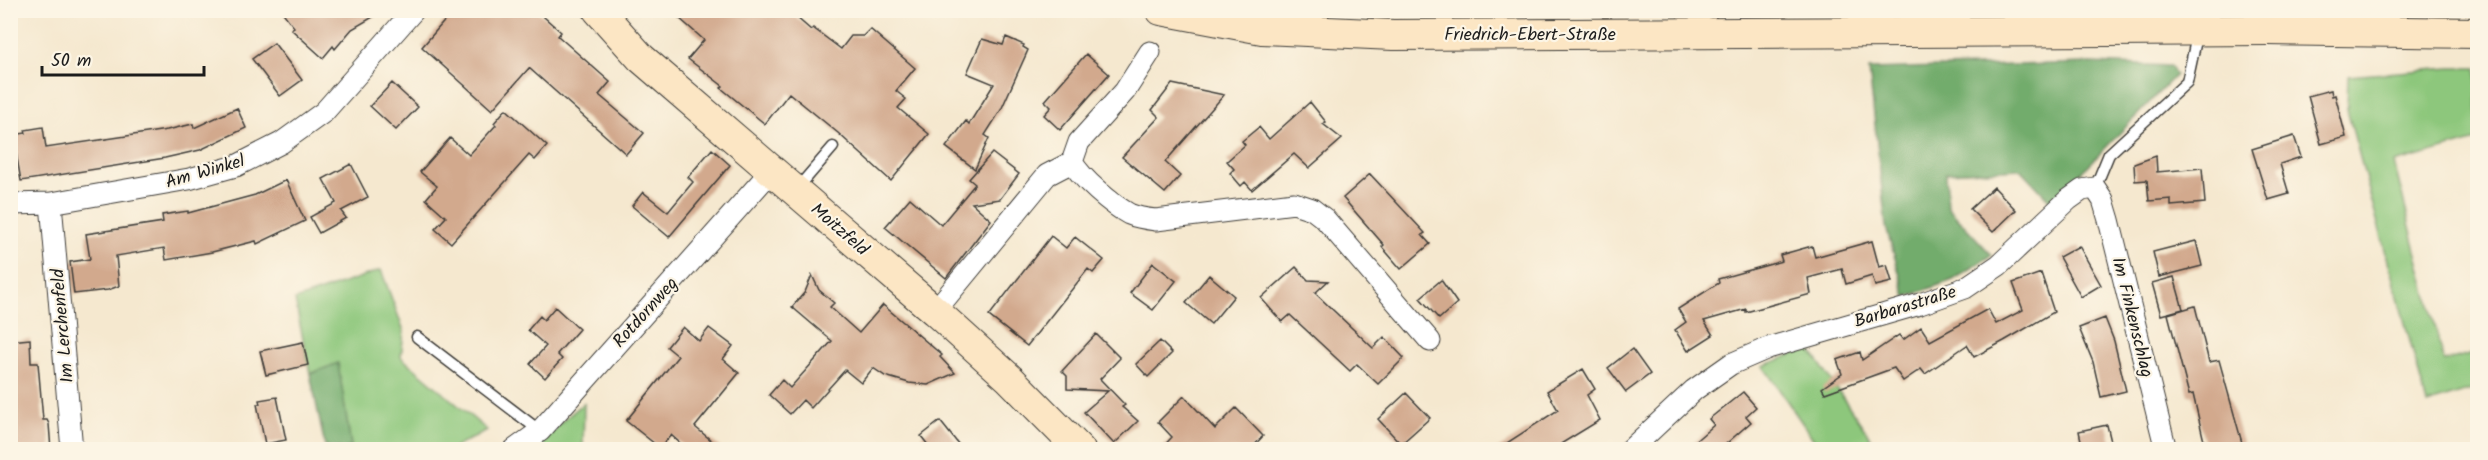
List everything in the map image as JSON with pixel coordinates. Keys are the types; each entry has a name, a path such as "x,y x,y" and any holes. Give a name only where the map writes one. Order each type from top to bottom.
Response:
{"main road":[{"name":"Moitzfeld","path":"598,10 641,58 935,311 1010,379 1080,450"},
{"name":"Friedrich-Ebert-Straße","path":"1180,12 1262,29 1393,35 2198,30 2331,20 2478,33"}],"street":[{"name":"Am Winkel","path":"10,204 51,203 189,179 236,166 281,143 324,112 410,12"},
{"path":"935,311 1047,175 1072,162 1079,142 1125,91 1150,52"},
{"path":"1072,162 1083,176 1117,206 1140,218 1156,220 1294,203 1312,209 1325,219 1430,341"},
{"name":"Rotdornweg","path":"514,450 540,431 772,170"},
{"name":"Barbarastraße","path":"1630,450 1694,390 1731,364 1768,348 1920,304 1965,288 1999,265 2068,200 2082,190 2095,188"},
{"name":"Im Finkenschlag","path":"2095,188 2103,200 2109,220 2166,450"},
{"name":"Im Lerchenfeld","path":"51,203 72,450"}],"lane":[{"path":"2095,188 2109,154 2187,82 2198,30"},
{"path":"796,190 833,147"},
{"path":"417,337 540,431"}],"green space":[{"path":"2089,63 2171,66 2176,75 2091,163 2050,201 2020,169 1946,173 1948,208 1992,255 1953,280 1906,297 1886,227 1869,69"},
{"path":"2477,68 2477,140 2394,163 2444,361 2477,352 2477,388 2427,404 2347,110 2348,76"},
{"path":"381,270 404,331 401,357 487,430 452,449 346,449 351,446 338,364 310,374 295,300"},
{"path":"1809,348 1874,443 1854,449 1820,449 1763,366"},
{"path":"338,363 351,446 346,449 325,446 310,374"},
{"path":"584,403 583,449 528,450"}],"building":[{"path":"281,10 385,10 352,29 335,49 333,46 323,58 291,29 294,27"},
{"path":"454,10 536,10 561,32 558,36 610,82 599,95 644,133 626,154 529,68 492,110 422,47"},
{"path":"670,10 788,10 811,30 813,28 841,49 851,36 863,36 870,29 915,68 896,91 906,99 898,108 929,134 891,181 789,93 765,124 721,88 723,86 688,59 704,40"},
{"path":"1006,37 1024,45 1023,47 1028,50 1001,110 985,135 989,138 975,169 946,147 966,121 969,124 994,84 967,73 982,39 1003,45"},
{"path":"274,43 302,80 280,96 252,59"},
{"path":"1086,54 1109,74 1060,130 1044,115 1051,107 1045,101"},
{"path":"392,83 418,107 396,130 370,106"},
{"path":"1172,84 1224,95 1165,162 1180,176 1165,193 1122,157 1159,117 1152,110"},
{"path":"2331,90 2332,96 2335,95 2346,137 2321,144 2308,96"},
{"path":"1310,102 1326,122 1323,124 1342,139 1309,168 1294,154 1252,190 1245,182 1241,186 1230,173 1234,169 1227,161 1245,145 1242,141 1259,127 1269,139"},
{"path":"237,108 246,128 200,150 165,158 21,181 13,135 26,133 25,130 43,127 46,148 193,124 194,128"},
{"path":"506,109 547,146 535,160 529,155 451,243 435,229 446,217 426,199 437,186 420,172 450,138 469,155 496,125 494,123"},
{"path":"2294,136 2301,157 2280,164 2289,194 2268,200 2252,149"},
{"path":"712,149 730,165 669,237 632,206 643,192 668,212 693,182 688,177"},
{"path":"992,153 1019,174 1000,199 972,203 991,220 946,278 885,227 910,198 941,225 975,184 969,179"},
{"path":"2156,156 2157,172 2202,168 2205,203 2171,206 2171,199 2149,201 2147,180 2135,181 2134,164"},
{"path":"351,164 368,197 341,211 346,218 319,233 310,217 336,203 323,179"},
{"path":"1370,174 1425,233 1422,235 1430,244 1401,269 1382,247 1384,245 1343,198"},
{"path":"286,180 305,221 257,244 256,241 166,260 164,248 116,256 119,286 108,290 74,294 70,262 90,259 86,234 163,222 162,215 188,211 188,213 255,195"},
{"path":"1994,187 2016,210 1993,232 1970,209"},
{"path":"1051,236 1066,248 1075,237 1104,260 1093,273 1088,269 1027,346 989,316"},
{"path":"1872,241 1879,267 1887,265 1892,282 1875,286 1872,276 1846,284 1842,269 1808,278 1811,294 1704,321 1713,335 1688,351 1675,330 1686,322 1678,309 1719,283 1718,279 1782,261 1780,255 1812,246 1815,257"},
{"path":"2196,241 2202,266 2159,277 2153,252"},
{"path":"2079,246 2101,285 2081,297 2059,257"},
{"path":"1153,263 1176,281 1153,310 1130,293"},
{"path":"1296,267 1308,280 1328,281 1315,293 1373,348 1384,337 1404,358 1378,384 1357,364 1350,371 1290,315 1282,322 1261,298"},
{"path":"2041,273 2054,312 1974,357 1967,345 1925,374 1921,369 1903,381 1894,368 1825,393 1822,388 1842,374 1837,360 1860,352 1862,360 1899,335 1903,340 1921,327 1930,341 1988,309 1996,324 2023,310 2013,283"},
{"path":"812,275 819,290 834,303 830,307 859,333 883,305 942,355 940,357 955,373 928,385 909,383 885,376 873,368 861,383 845,370 811,408 803,400 790,414 769,395 782,380 790,388 832,341 792,307 805,292"},
{"path":"1209,275 1234,296 1211,324 1186,303"},
{"path":"2174,277 2183,309 2161,315 2152,283"},
{"path":"1441,280 1457,303 1439,319 1420,298"},
{"path":"2195,306 2209,362 2219,360 2244,450 2206,450 2193,394 2189,395 2168,314"},
{"path":"555,307 579,329 557,354 562,359 545,378 530,364 546,346 528,330 540,316 544,320"},
{"path":"2105,318 2114,341 2126,391 2101,397 2093,362 2079,328"},
{"path":"683,327 699,341 709,328 733,346 723,359 739,373 695,427 723,450 688,450 671,435 660,448 626,421 678,356 667,347"},
{"path":"1096,334 1120,358 1100,379 1125,405 1122,407 1138,421 1114,444 1084,412 1108,391 1067,389 1067,376 1062,371"},
{"path":"30,339 31,363 38,363 43,420 47,420 49,424 51,450 10,448 10,341"},
{"path":"1160,341 1172,353 1148,377 1136,364"},
{"path":"303,342 308,365 266,375 260,351"},
{"path":"1632,349 1650,374 1626,392 1608,368"},
{"path":"1583,369 1595,389 1587,395 1600,420 1551,450 1496,450 1558,410 1547,391"},
{"path":"1743,392 1756,407 1746,416 1751,422 1719,450 1685,450 1714,425 1709,419"},
{"path":"1406,393 1430,418 1401,444 1378,419"},
{"path":"1184,396 1215,429 1236,408 1263,436 1250,450 1160,450 1172,437 1158,422"},
{"path":"277,397 286,440 265,444 257,404 260,404 259,400"},
{"path":"940,421 963,450 932,450 921,436"},
{"path":"2107,425 2113,450 2083,450 2079,431"}]}
